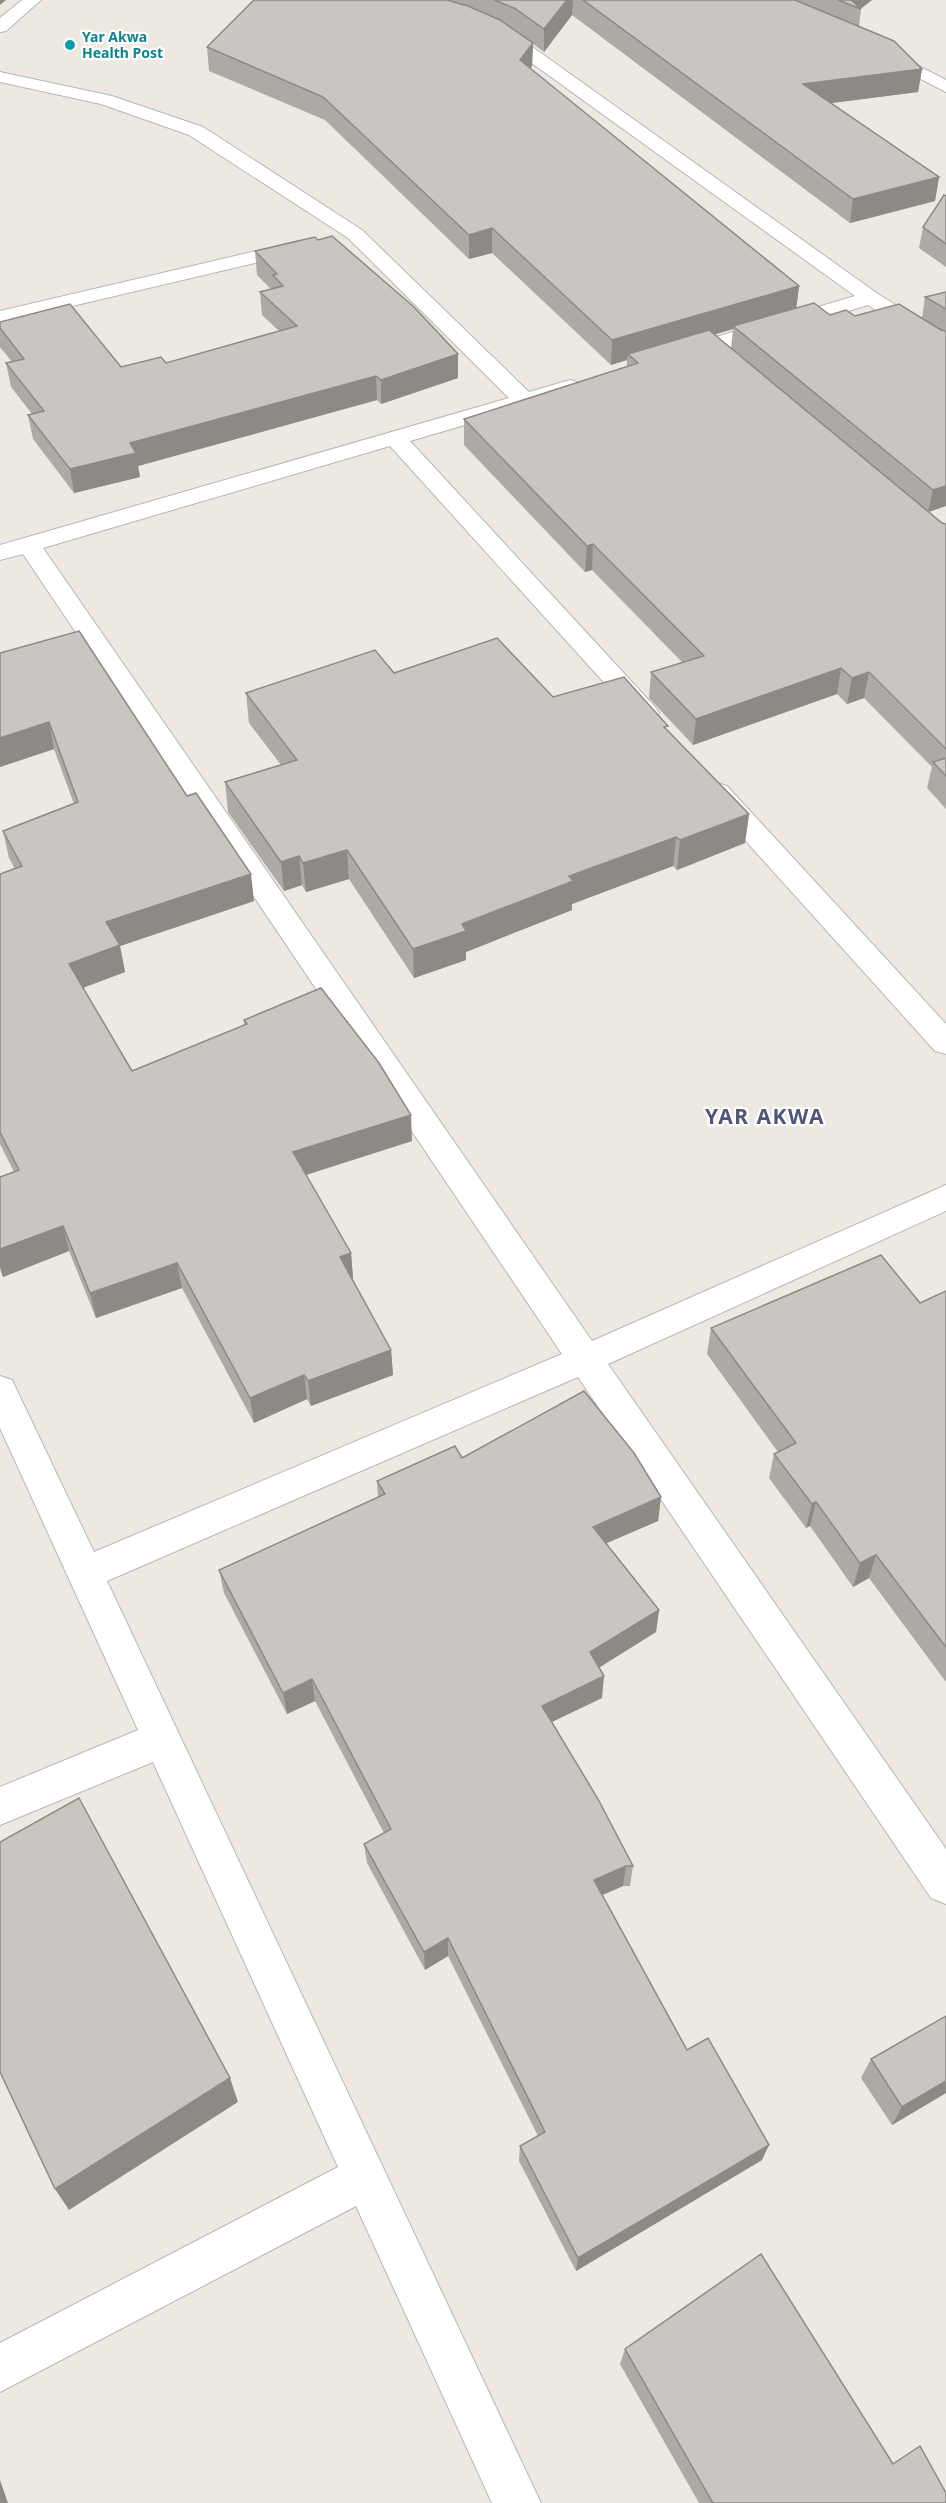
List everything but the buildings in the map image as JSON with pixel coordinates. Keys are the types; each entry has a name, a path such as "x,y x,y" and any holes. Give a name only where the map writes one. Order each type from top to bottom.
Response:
{"street":[{"path":"0,27 32,0"},
{"path":"475,23 507,37 871,298 946,345"},
{"path":"864,44 944,83"},
{"path":"0,77 106,100 196,131 355,234 524,400"},
{"path":"0,317 355,234"},
{"path":"657,362 871,298"},
{"path":"712,346 730,361"},
{"path":"590,381 14,549 273,905 946,1884"},
{"path":"395,438 659,727"},
{"path":"699,771 946,1043"},
{"path":"85,1573 586,1359 946,1197"},
{"path":"0,1390 517,2503"},
{"path":"0,1806 162,1739"},
{"path":"0,2368 366,2177"}],"place":[{"name":"Yar Akwa Health Post","path":"70,45"}],"district":[{"name":"YAR AKWA","path":"765,1117"}]}
